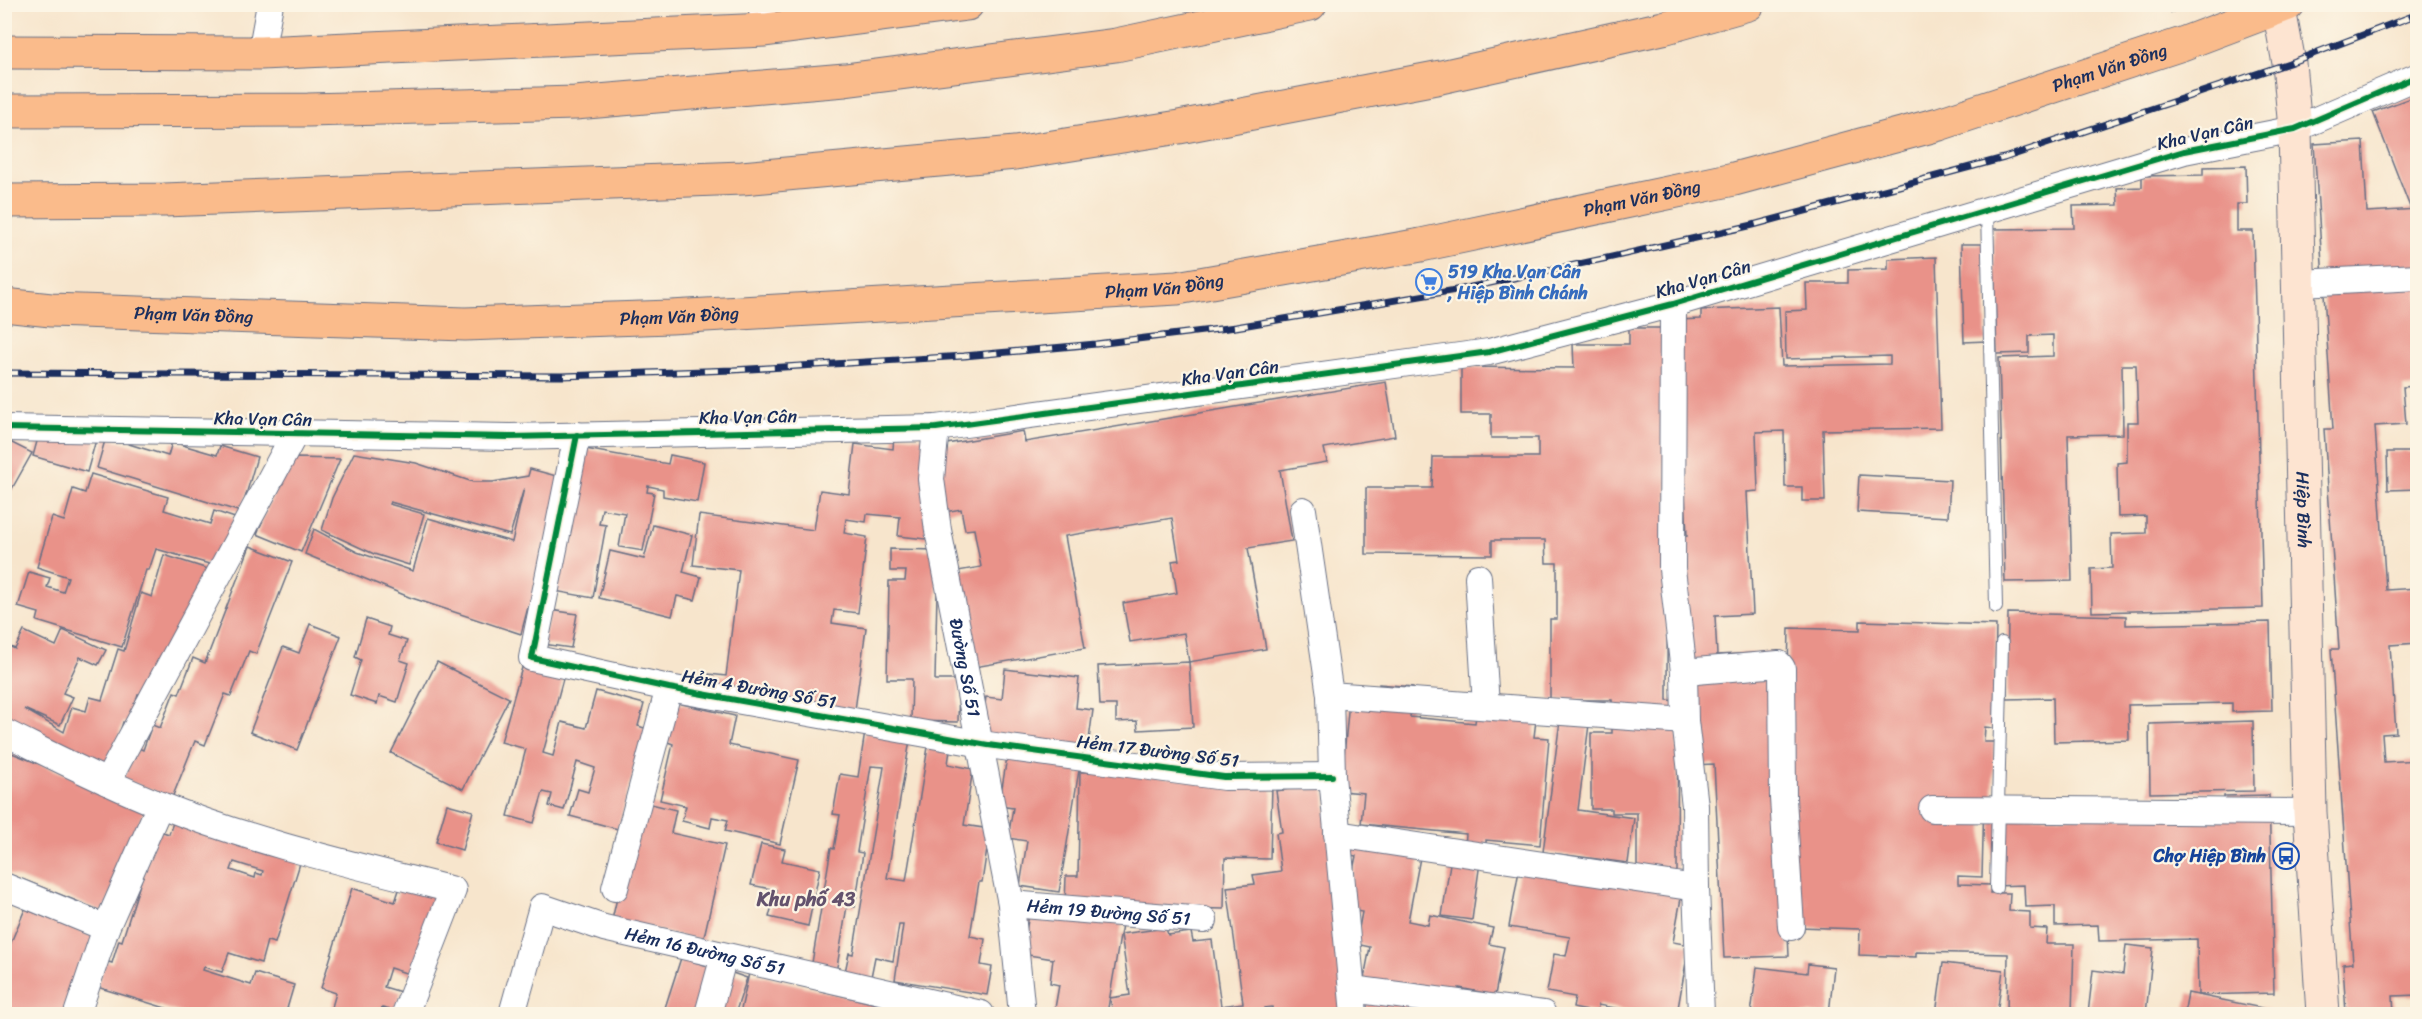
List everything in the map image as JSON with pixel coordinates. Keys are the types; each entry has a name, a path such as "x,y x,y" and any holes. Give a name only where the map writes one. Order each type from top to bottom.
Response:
{"main road":[{"path":"4,52 261,53 967,4"},
{"path":"4,111 308,110 587,102 845,80 1116,45 1310,4"},
{"path":"4,201 164,200 730,178 1015,153 1179,127 1441,77 1663,28 1748,4"},
{"name":"Hiệp Bình","path":"2282,6 2295,129 2310,812 2323,1014"},
{"name":"Phạm Văn Đồng","path":"4,305 51,310 465,324 671,317 1177,288 1420,245 1734,179 1939,124 2182,44 2282,6"}],"street":[{"path":"261,53 270,4"},
{"name":"Kha Vạn Cân","path":"4,428 498,437 936,428 1490,352 1673,304 2184,151 2295,129 2418,76"},
{"path":"2300,283 2418,277"},
{"path":"1673,304 1672,569 1684,672 1685,721 1695,806 1701,1014"},
{"name":"Đường Số 51","path":"936,428 931,479 938,530 1011,903 1022,1014"},
{"path":"107,782 294,435"},
{"name":"Hẻm 4 Đường Số 51","path":"577,435 532,658 669,688 981,744"},
{"path":"1303,510 1330,695 1332,776 1354,1014"},
{"path":"1478,577 1486,706"},
{"path":"1684,672 1779,664 1782,668 1783,798 1791,927"},
{"path":"615,888 669,688"},
{"path":"1330,695 1685,721"},
{"path":"4,732 160,805 295,850 453,890 405,1014"},
{"name":"Hẻm 17 Đường Số 51","path":"981,744 1224,777 1332,776"},
{"path":"77,1014 106,928 160,805"},
{"path":"1932,809 2310,812"},
{"path":"1337,834 1696,888"},
{"path":"4,886 106,928"},
{"name":"Hẻm 19 Đường Số 51","path":"1011,903 1204,920"},
{"name":"Hẻm 16 Đường Số 51","path":"512,1014 542,907 604,928 968,1013"},
{"path":"708,1014 724,956"},
{"path":"1352,989 1543,1014"}],"lane":[{"path":"1987,210 1996,607"},
{"path":"1996,888 2002,643"}],"path":[{"path":"2170,4 2173,13"}],"building":[{"path":"2418,95 2418,204 2410,207 2373,112"},
{"path":"2363,141 2367,212 2418,209 2418,386 2403,387 2406,424 2375,426 2386,590 2418,588 2418,643 2390,645 2396,733 2382,734 2384,762 2418,760 2418,995 2393,996 2394,1014 2346,1014 2343,964 2353,963 2331,649 2339,649 2324,429 2333,429 2314,144"},
{"path":"2246,166 2247,204 2237,204 2237,231 2253,231 2263,608 2092,612 2091,569 2112,568 2111,534 2146,533 2146,516 2118,517 2117,463 2127,462 2127,422 2138,422 2136,365 2122,365 2123,434 2068,435 2072,581 2005,582 1999,358 2053,356 2053,335 2029,336 2029,353 1997,354 1993,229 2074,228 2073,206 2118,205 2117,188 2142,187 2142,176 2203,175 2203,167"},
{"path":"1961,244 1984,244 1986,341 1964,342"},
{"path":"1936,257 1941,428 1823,430 1825,501 1802,501 1802,487 1785,487 1784,431 1756,432 1758,491 1747,492 1753,614 1715,616 1717,655 1775,652 1789,956 1724,958 1714,764 1691,765 1680,537 1687,536 1677,320 1701,319 1701,310 1779,307 1782,366 1890,364 1890,356 1786,359 1785,311 1807,310 1806,283 1848,283 1848,270 1888,269 1888,259"},
{"path":"1629,328 1668,328 1667,700 1678,701 1677,872 1637,871 1637,813 1612,813 1612,809 1591,809 1591,733 1612,733 1612,700 1550,700 1550,619 1557,619 1557,563 1546,563 1545,540 1492,540 1492,555 1366,554 1366,488 1432,488 1433,457 1538,457 1538,438 1491,438 1491,414 1461,414 1461,367 1574,368 1573,344 1629,344"},
{"path":"1386,382 1395,436 1324,448 1327,462 1280,470 1292,541 1248,548 1266,649 1189,662 1184,633 1130,642 1123,603 1177,593 1172,561 1179,560 1172,518 1065,536 1085,648 969,668 952,572 981,567 974,529 965,530 961,509 939,513 935,446 1023,431 1025,442"},
{"path":"39,434 96,440 87,472 33,456"},
{"path":"894,435 931,439 931,499 926,539 898,536 900,517 867,514 866,522 846,519 844,533 867,537 858,613 834,610 832,623 866,628 855,710 706,691 709,674 726,676 739,570 693,565 699,515 814,530 820,490 849,494 855,444 893,449"},
{"path":"106,437 168,456 172,442 217,455 220,446 257,457 241,512 97,468"},
{"path":"4,439 32,453 4,503"},
{"path":"580,448 668,464 670,455 704,462 697,502 663,496 663,489 648,486 647,492 654,493 643,551 619,547 625,513 602,509 599,524 606,525 593,598 549,590"},
{"path":"2387,452 2418,452 2418,489 2388,490"},
{"path":"354,453 416,463 473,482 493,482 528,476 530,469 564,478 533,608 528,607 521,634 409,597 305,554 314,529 357,552 413,571 428,518 512,542 524,488 510,535 390,502 389,504 424,514 409,565 374,554 322,530 332,498"},
{"path":"294,458 340,459 301,552 257,534 281,475 286,477"},
{"path":"91,474 168,497 164,510 210,524 214,511 235,518 220,567 156,549 149,570 146,570 122,647 37,621 39,613 18,607 29,572 50,578 47,587 63,592 68,577 37,567 52,517 64,521 73,489 85,493"},
{"path":"1859,475 1950,480 1948,517 1857,512"},
{"path":"653,525 692,535 683,572 701,577 695,600 677,596 672,616 599,598 610,551 644,559"},
{"path":"250,546 292,562 256,654 249,651 231,696 225,694 205,745 195,741 172,798 123,779 136,747 143,750 152,725 160,728 174,692 179,694 193,658 205,663"},
{"path":"890,549 938,550 935,680 959,680 958,722 911,721 912,679 887,679 889,581 905,581 906,571 890,571"},
{"path":"164,555 211,570 146,696 138,694 129,724 123,722 108,770 4,725 4,644 15,649 24,631 56,646 63,630 106,650 98,665 80,657 63,693 73,697 60,725 24,709 64,732 72,707 86,711 90,697 102,700 118,649 124,651 141,593 152,597"},
{"path":"550,610 577,614 571,648 543,644"},
{"path":"2008,613 2126,616 2126,625 2270,622 2272,711 2232,712 2232,703 2128,705 2129,740 2054,742 2053,698 2007,699"},
{"path":"366,619 390,627 388,635 407,641 400,660 409,663 397,702 379,696 377,704 350,695 361,660 355,657"},
{"path":"1860,621 1996,625 1994,728 1985,727 1984,742 1994,742 1993,798 1984,798 1982,877 1958,876 1958,884 1991,885 1990,893 2010,893 2009,911 2030,912 2030,928 2047,929 2046,944 2074,944 2072,1014 2007,1014 2008,954 1916,952 1916,957 1859,955 1860,929 1799,927 1785,802 1789,628 1860,630"},
{"path":"310,624 341,636 297,750 250,732 283,647 299,653"},
{"path":"437,662 509,698 463,789 391,753"},
{"path":"1189,662 1193,727 1138,730 1137,721 1116,722 1116,705 1100,705 1098,666"},
{"path":"523,664 564,675 543,753 553,756 562,722 586,728 596,691 644,704 638,726 654,731 650,746 641,744 618,829 570,816 578,789 588,792 595,768 577,762 564,810 549,806 552,794 543,792 534,823 508,816 526,749 501,742"},
{"path":"1005,669 1079,678 1076,708 1093,710 1088,747 981,734 986,697 1002,699"},
{"path":"1379,684 1413,687 1410,717 1475,723 1477,708 1538,703 1534,737 1549,738 1540,845 1486,840 1486,847 1465,846 1466,834 1361,824 1364,793 1341,791 1349,700 1378,703"},
{"path":"673,702 735,716 729,745 799,760 780,844 725,831 728,820 712,817 710,828 682,821 686,806 660,800 673,744 665,741"},
{"path":"1562,705 1591,709 1578,810 1634,818 1628,863 1543,852"},
{"path":"2253,721 2254,791 2150,793 2149,724"},
{"path":"865,732 910,740 887,878 906,881 928,747 950,750 948,764 973,769 964,825 990,829 982,882 979,882 970,936 985,939 981,965 992,967 987,995 895,980 903,925 899,925 893,961 875,957 870,982 844,977 849,953 853,954 884,767 871,766 857,852 863,853 855,907 847,906 836,973 811,969 831,848 834,849 840,815 833,814 840,774 858,777"},
{"path":"4,750 146,806 104,912 4,872"},
{"path":"1007,757 1080,764 1059,892 1020,886 1027,841 1008,838 1013,808 999,806"},
{"path":"1080,772 1108,772 1272,786 1270,859 1225,858 1224,909 1065,905 1066,876 1078,876"},
{"path":"1324,784 1346,1014 1273,1014 1272,1007 1265,1008 1266,1014 1113,1014 1110,998 1130,995 1121,934 1166,928 1168,935 1191,932 1193,942 1212,940 1221,1006 1243,1003 1227,887 1255,884 1253,875 1281,871 1276,833 1282,832 1276,791"},
{"path":"2269,795 2274,993 2198,995 2197,939 2099,941 2098,925 2055,926 2055,906 2025,907 2024,885 1993,886 1991,816 2224,817 2224,796"},
{"path":"639,801 676,810 671,833 725,845 703,941 612,920"},
{"path":"447,804 473,811 462,850 436,842"},
{"path":"175,817 302,857 275,943 267,941 261,963 229,953 222,972 204,967 203,970 251,985 255,973 294,985 286,1012 293,1014 185,1014 97,987 105,961 112,963 119,940 122,941 157,830 169,834","holes":["234,862 263,871 262,875 256,873 255,878 231,870"]},
{"path":"1347,833 1422,847 1408,921 1428,925 1430,915 1493,928 1489,944 1504,947 1495,995 1459,988 1457,998 1539,1014 1365,1014 1367,1006 1359,1004 1370,947 1356,944 1362,912 1345,909 1356,856 1342,853"},
{"path":"761,844 785,849 782,861 820,869 808,926 769,917 776,890 751,885"},
{"path":"1522,853 1684,882 1673,942 1689,945 1677,1014 1650,1014 1598,1005 1597,1013 1573,1008 1575,997 1547,992 1554,954 1566,956 1570,937 1509,927"},
{"path":"1451,857 1480,862 1472,920 1442,916"},
{"path":"401,884 437,895 412,975 390,968 384,987 401,992 395,1011 382,1008 380,1014 330,1014 336,993 321,988 352,888 395,902"},
{"path":"25,909 95,937 64,1014 4,1014 4,959"},
{"path":"1030,909 1122,924 1107,1014 1054,1014 1059,985 1050,983 1053,959 1022,954"},
{"path":"2126,945 2153,948 2146,1014 2088,1014 2093,970 2123,974"},
{"path":"681,958 718,969 703,1014 663,1014"},
{"path":"1943,963 2003,970 1997,1014 1936,1014"},
{"path":"1808,964 1834,967 1829,1014 1751,1014 1757,967 1807,973"},
{"path":"724,970 747,978 735,1014 710,1014"},
{"path":"749,973 917,1014 740,1014"},
{"path":"2188,993 2267,1009 2266,1014 2184,1014"},
{"path":"319,1010 330,1014 318,1014"}],"railway":[{"path":"4,373 562,376 733,370 964,356 1096,344 1236,327 1462,289 1753,225 2004,158 2289,63 2418,14"}],"cycle path":[{"path":"4,428 510,437 936,428 1489,352 1673,304 2184,151 2295,129 2418,76"},
{"path":"577,435 532,658 669,688 988,745 1224,777 1332,776"}],"place":[{"name":"519 Kha Vạn Cân , Hiệp Bình Chánh","path":"1429,282"},
{"name":"Chợ Hiệp Bình","path":"2286,856"}],"district":[{"name":"Khu phố 43","path":"806,899"}]}
